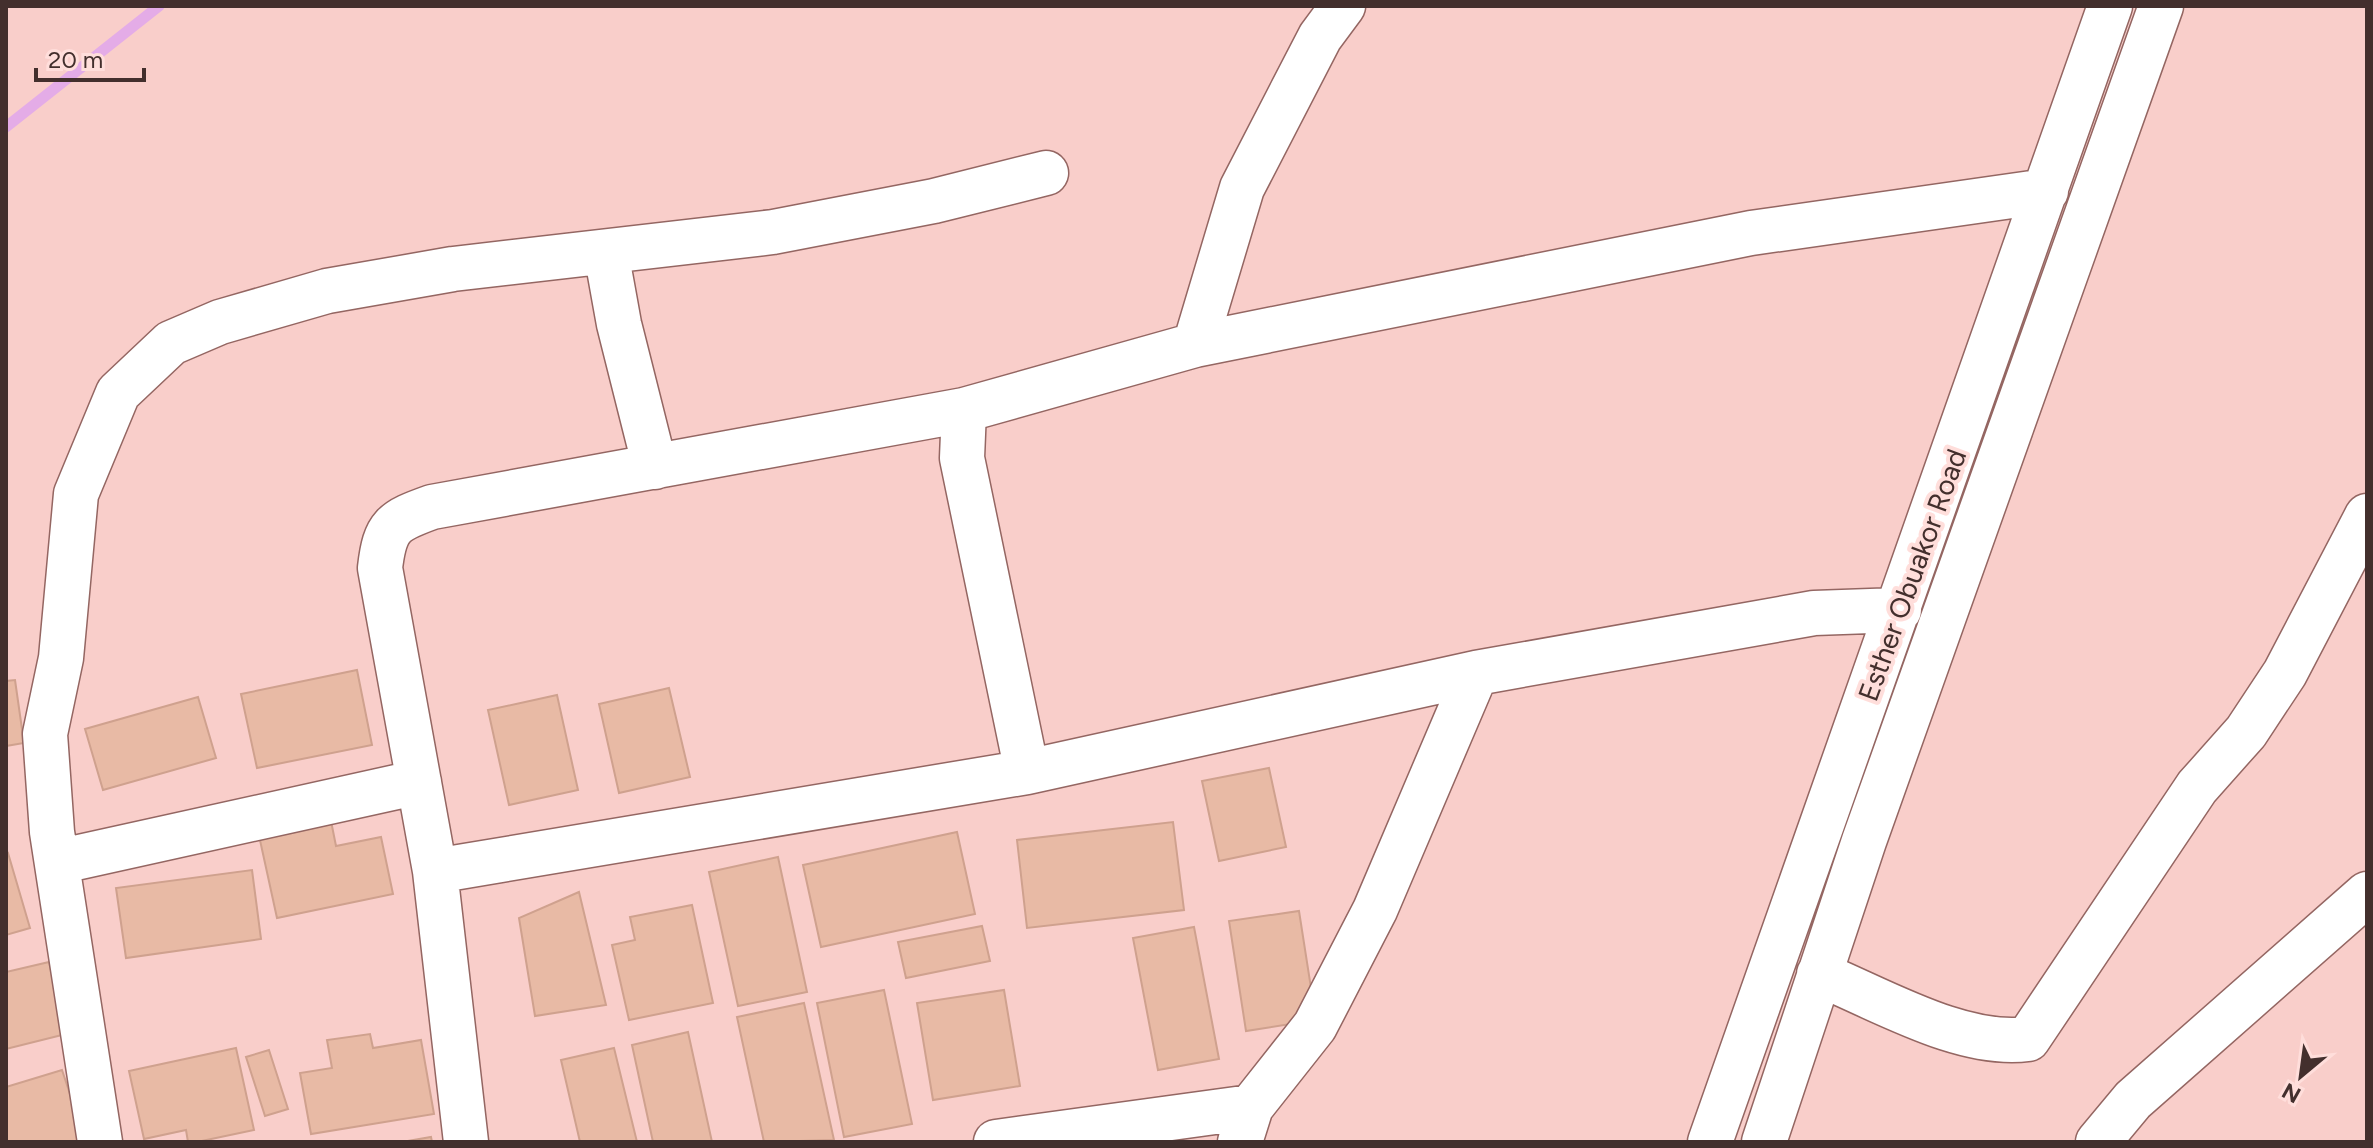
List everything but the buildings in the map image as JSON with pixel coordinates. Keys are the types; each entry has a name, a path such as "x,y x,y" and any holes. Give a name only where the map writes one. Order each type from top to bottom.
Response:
{"street":[{"path":"1195,345 1242,188 1320,37 1343,6"},
{"name":"Esther Obuakor Road","path":"1710,1142 2110,6"},
{"name":"Esther Obuakor Road","path":"1764,1142 1819,974 2161,6"},
{"path":"100,1142 57,862 45,734 61,658 76,494 118,393 171,343 220,322 296,300 453,269 773,232 934,201 1046,173"},
{"path":"466,1142 435,871 380,568 383,537 399,518 432,507 964,410 1195,345 1751,233 2046,191"},
{"path":"606,252 619,324 655,467"},
{"path":"964,410 962,458 1027,772"},
{"path":"1819,974 1962,1033 2004,1042 2028,1039 2197,787 2246,732 2285,673 2367,516"},
{"path":"435,871 1027,772 1476,673 1814,613 1899,610"},
{"path":"996,1142 1246,1124 1315,1026 1375,910 1476,673"},
{"path":"57,862 419,782"},
{"path":"2098,1142 2133,1100 2367,894"}],"waterway":[{"path":"6,127 159,6"}]}
